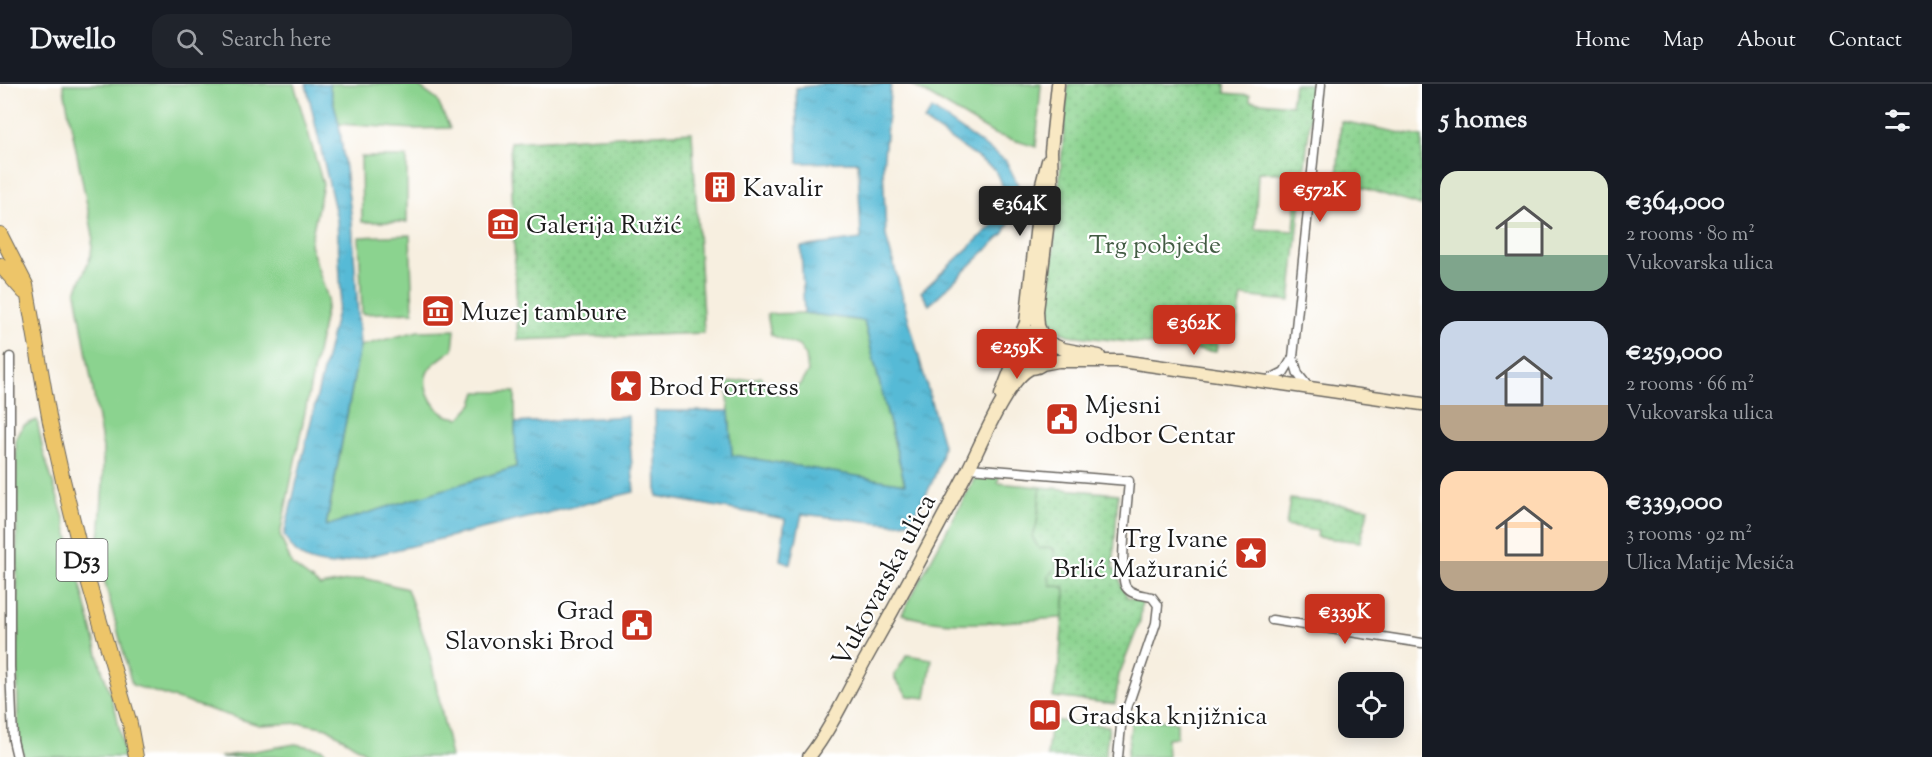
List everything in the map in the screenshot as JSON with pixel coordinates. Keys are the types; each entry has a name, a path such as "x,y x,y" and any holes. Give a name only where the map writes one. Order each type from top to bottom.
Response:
{"main road":[{"path":"1037,366 1048,353 1045,339 1038,326 1037,311 1052,189 1051,151 1058,84"},
{"path":"1051,151 1041,188 1026,323 1022,335 1014,343 1013,354 1020,364 1037,366 1058,360 1121,361"},
{"name":"D53","path":"0,234 25,280 62,476 87,577 130,724 136,757"},
{"name":"D53","path":"0,265 19,285 29,304"},
{"path":"1022,335 1033,332 1063,350 1121,361 1422,404"},
{"name":"Vukovarska ulica","path":"992,421 1011,369 1013,354"},
{"name":"Vukovarska ulica","path":"809,757 886,623 992,421 1017,380 1024,372 1037,366"}],"street":[{"path":"1309,388 1298,374 1293,357 1321,84"},
{"path":"10,357 10,667 13,740 17,757"},
{"path":"1263,381 1284,372 1293,357"},
{"path":"969,468 1129,481 1123,564 1124,582 1131,592 1152,597 1158,605 1156,623 1121,726 1118,757"},
{"path":"1272,620 1422,643"},
{"path":"0,667 10,667"}],"green space":[{"path":"63,84 294,84 323,184 310,244 328,299 280,535 292,565 320,586 364,578 407,589 429,651 451,757 372,757 327,728 302,723 259,725 132,685 98,556 103,448 76,292 91,255 93,235"},
{"path":"329,84 415,84 437,100 450,128 413,129 339,124"},
{"path":"910,84 1041,84 1036,147 994,134"},
{"name":"Trg pobjede","path":"1068,84 1225,84 1225,93 1250,95 1250,101 1291,105 1294,84 1314,84 1290,301 1242,296 1235,336 1219,333 1216,352 1068,335 1055,327 1048,313","holes":["1258,172 1298,174 1294,231 1255,229"]},
{"path":"1341,121 1422,137 1421,206 1337,180"},
{"path":"692,132 704,333 518,340 510,142"},
{"path":"361,157 407,157 407,222 362,222"},
{"path":"410,235 413,312 362,314 359,237"},
{"path":"804,313 864,321 905,485 732,455 727,383 761,377 770,391 786,396 800,384 808,372 806,356 799,346 771,335 767,314"},
{"path":"455,330 453,349 433,364 427,373 428,394 441,411 448,416 460,418 473,404 477,392 515,392 516,467 326,527 360,346 418,331"},
{"path":"37,420 43,451 64,518 101,666 116,712 125,757 24,757 18,741 16,439 24,425"},
{"path":"977,474 999,476 998,483 1041,487 1036,531 1048,547 1054,549 1056,567 1051,585 1064,587 1063,618 961,623 940,622 902,614"},
{"path":"1041,487 1118,494 1113,569 1119,571 1121,586 1128,598 1142,600 1140,622 1119,675 1115,704 1053,697 1059,667 1065,591 1064,587 1050,585 1049,576 1056,567 1054,549 1048,547 1039,549 1032,536 1038,520"},
{"path":"1290,499 1369,508 1360,542 1317,537 1318,531 1286,526"},
{"path":"907,655 932,659 926,698 908,696 895,679 895,674"},
{"path":"1132,718 1177,722 1177,737 1167,738 1168,757 1127,757"},
{"path":"1051,720 1109,726 1105,757 1047,757"},
{"path":"295,744 322,749 330,757 220,757"}],"water":[{"path":"306,84 329,84 339,124 352,221 360,346 326,526 516,467 515,423 628,416 634,492 333,565 309,561 293,549 284,535 341,295 337,219"},
{"path":"823,84 891,84 883,166 886,236 943,445 939,466 931,485 909,522 893,524 802,514 791,564 780,560 785,519 657,496 655,411 729,411 732,455 905,484 864,321 804,313 801,247 861,239 858,162 798,163 796,88"},
{"path":"932,109 1006,161 1023,195 1004,233 929,305 921,292 994,224 1006,195 995,170 924,121"}],"place":[{"name":"Kavalir","path":"720,187"},
{"name":"Galerija Ružić","path":"503,224"},
{"name":"Muzej tambure","path":"438,311"},
{"name":"Brod Fortress","path":"626,386"},
{"name":"Mjesni odbor Centar","path":"1062,419"},
{"name":"Trg Ivane Brlić Mažuranić","path":"1251,553"},
{"name":"Grad Slavonski Brod","path":"637,625"},
{"name":"Gradska knjižnica","path":"1045,715"}]}
